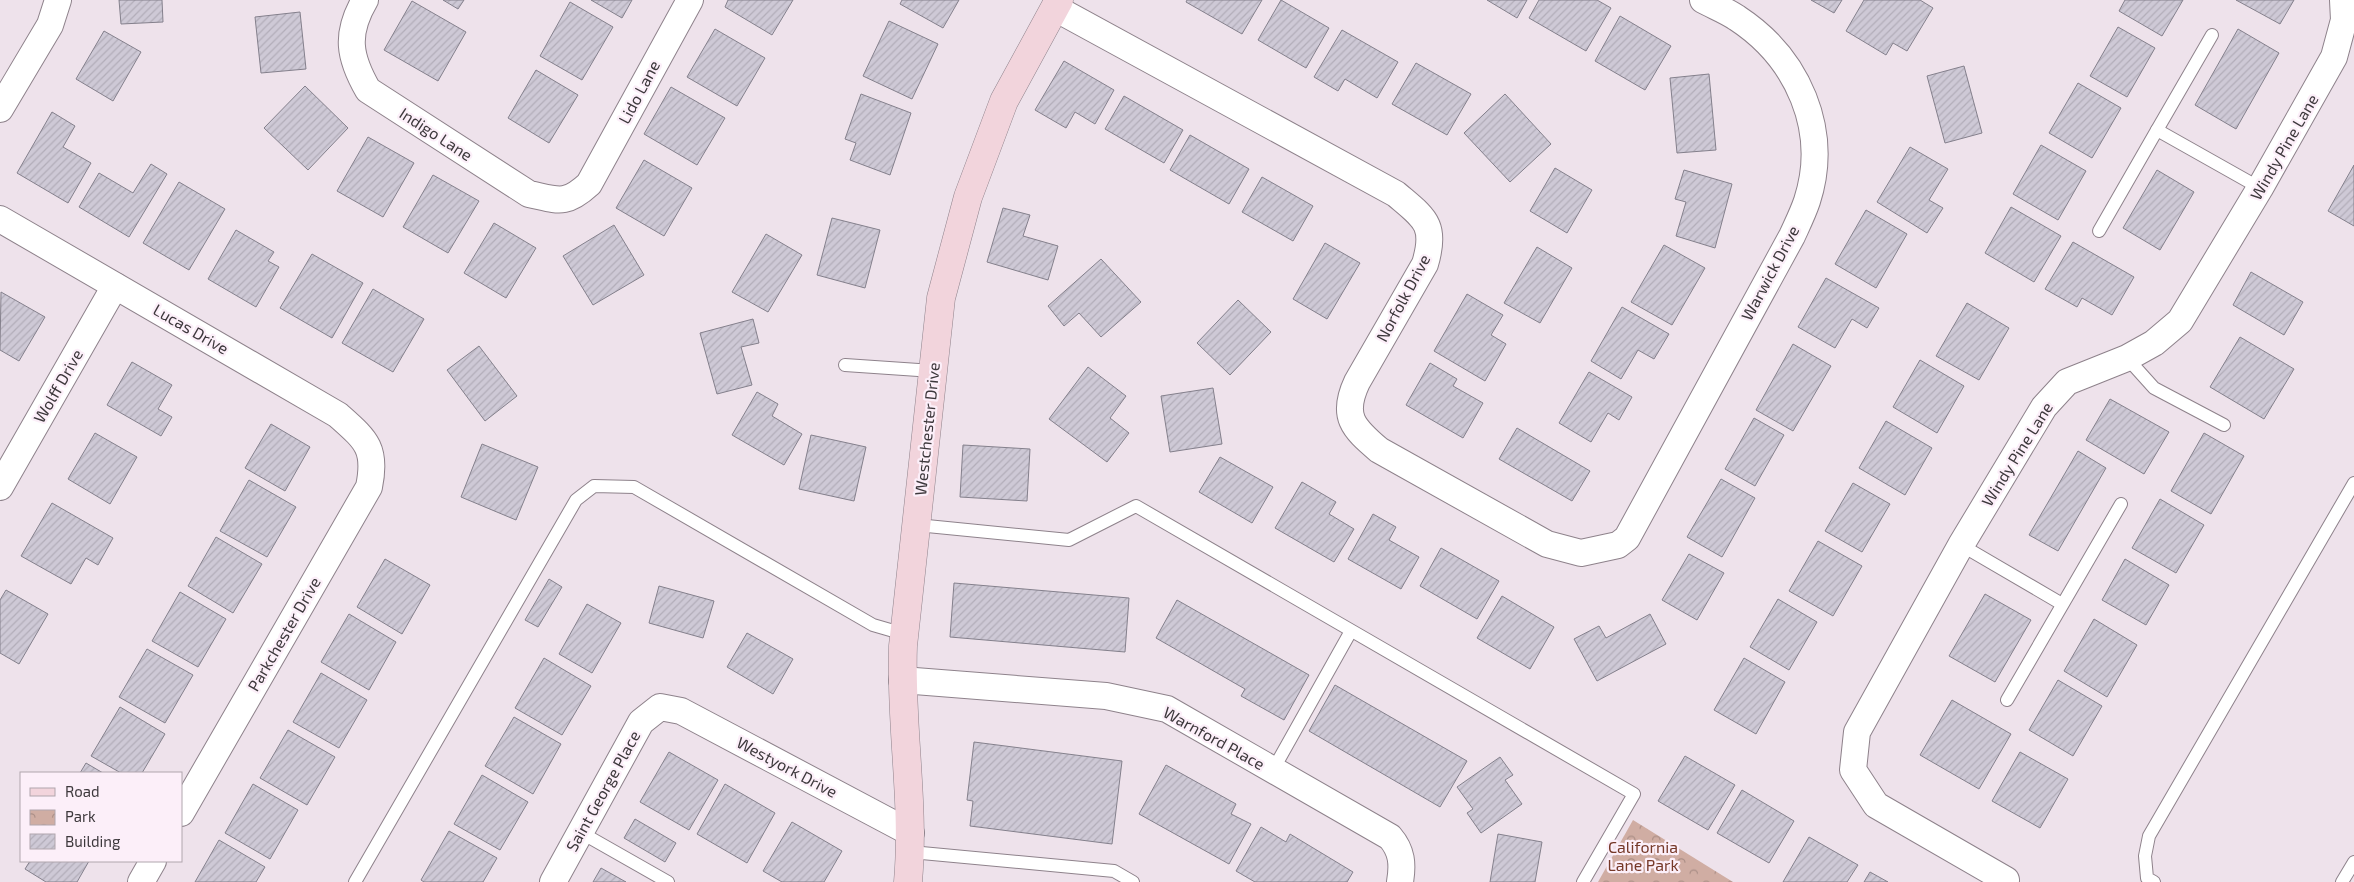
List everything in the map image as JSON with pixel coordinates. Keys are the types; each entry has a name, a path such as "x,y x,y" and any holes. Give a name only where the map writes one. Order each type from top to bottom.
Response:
{"street":[{"path":"0,109 50,25 58,0"},
{"name":"Indigo Lane","path":"364,0 351,37 355,68 368,90 529,194 559,200 574,198 589,184"},
{"name":"Lido Lane","path":"589,184 690,0"},
{"name":"Warwick Drive","path":"1600,550 1618,545 1627,538 1792,236 1808,192 1813,169 1813,126 1810,111 1783,61 1760,36 1736,17 1703,0"},
{"name":"Windy Pine Lane","path":"2006,880 1876,805 1853,770 1856,732 1961,544 2044,407 2067,382 2127,358 2154,343 2180,321 2260,188 2334,57 2344,20 2344,0"},
{"name":"Norfolk Drive","path":"1057,4 1396,194 1422,216 1429,231 1431,244 1425,264 1357,382 1350,397 1349,413 1361,435 1379,450 1547,544 1581,553 1600,550"},
{"name":"Westchester Drive","path":"908,882 911,842 902,680 904,634 941,298 968,197 1004,101 1057,4"},
{"name":"Lucas Drive","path":"0,219 338,415 359,433 371,451"},
{"name":"Wolff Drive","path":"0,487 115,286"},
{"name":"Parkchester Drive","path":"182,810 369,487 372,471 371,451"},
{"name":"Warnford Place","path":"902,680 1106,696 1167,709 1390,837 1396,844 1402,873"},
{"name":"Westyork Drive","path":"660,707 682,710 911,842"},
{"name":"Saint George Place","path":"553,882 641,722 660,707"},
{"path":"141,882 152,862"}],"lane":[{"path":"2098,231 2212,35"},
{"path":"2157,130 2260,188"},
{"path":"2127,358 2154,388 2224,425"},
{"path":"845,365 934,370"},
{"path":"2154,882 2147,878 2145,866 2149,836 2354,483"},
{"path":"355,882 576,500 594,486 634,487 873,625 904,634"},
{"path":"2007,700 2121,504"},
{"path":"917,525 1069,540 1136,506 1634,794 1583,882"},
{"path":"1961,544 2062,604"},
{"path":"1273,770 1351,631"},
{"path":"580,832 668,882"},
{"path":"911,842 1114,871 1134,882"},
{"path":"2342,882 2354,862"}],"green space":[{"name":"California Lane Park","path":"1633,820 1733,882 1598,882"}],"building":[{"path":"119,0 162,0 163,22 121,24"},
{"path":"443,0 464,0 458,9"},
{"path":"591,0 632,0 622,18"},
{"path":"728,0 793,0 772,35 725,7"},
{"path":"902,0 959,0 943,28 900,4"},
{"path":"1187,0 1262,0 1242,34 1186,2"},
{"path":"1281,0 1329,28 1306,68 1258,40"},
{"path":"1487,0 1527,0 1517,18"},
{"path":"1539,0 1597,0 1611,8 1586,51 1529,18"},
{"path":"1811,0 1842,0 1834,13"},
{"path":"1864,0 1920,0 1933,8 1907,51 1893,43 1886,55 1846,31"},
{"path":"2125,0 2183,0 2162,36 2119,11"},
{"path":"2236,0 2294,0 2280,24"},
{"path":"412,1 466,32 438,81 384,50"},
{"path":"570,2 613,27 582,80 540,56"},
{"path":"300,12 306,69 261,73 255,17"},
{"path":"1620,16 1671,46 1645,90 1595,61"},
{"path":"889,21 938,44 912,99 863,76"},
{"path":"2118,27 2155,48 2127,97 2090,76"},
{"path":"715,29 765,58 737,106 687,77"},
{"path":"2238,29 2279,53 2236,129 2195,105"},
{"path":"1342,30 1398,62 1377,98 1345,79 1338,91 1314,77"},
{"path":"104,31 141,52 113,101 76,79"},
{"path":"1064,61 1114,90 1095,124 1075,112 1066,128 1035,110"},
{"path":"1416,63 1471,94 1447,135 1392,104"},
{"path":"1964,66 1982,133 1945,143 1927,76"},
{"path":"536,70 578,95 549,143 508,118"},
{"path":"1709,74 1716,150 1677,153 1670,78"},
{"path":"2078,83 2121,108 2092,158 2049,133"},
{"path":"305,86 348,128 308,170 264,128"},
{"path":"671,87 725,118 697,165 644,134"},
{"path":"861,94 911,113 890,175 850,160 856,143 845,139"},
{"path":"1505,94 1551,144 1510,182 1464,133"},
{"path":"1124,96 1183,130 1164,163 1105,129"},
{"path":"52,112 75,126 63,147 91,163 68,203 17,173"},
{"path":"1190,135 1249,169 1229,204 1170,170"},
{"path":"368,137 414,163 383,217 337,191"},
{"path":"2041,145 2086,171 2058,220 2013,194"},
{"path":"1910,147 1948,169 1929,200 1943,208 1927,233 1877,202"},
{"path":"644,160 692,188 664,236 616,208"},
{"path":"151,164 167,174 129,237 79,207 99,173 133,193"},
{"path":"2354,165 2354,226 2328,211"},
{"path":"1555,168 1592,190 1567,233 1530,211"},
{"path":"1684,170 1732,184 1715,248 1676,236 1686,202 1675,199"},
{"path":"2157,170 2194,192 2160,250 2123,228"},
{"path":"433,175 479,201 448,253 403,227"},
{"path":"1262,177 1313,206 1293,241 1242,212"},
{"path":"179,182 225,209 189,270 143,243"},
{"path":"2011,207 2061,236 2034,282 1985,253"},
{"path":"1003,208 1030,215 1023,236 1058,246 1048,280 987,262"},
{"path":"1866,210 1907,234 1876,288 1835,264"},
{"path":"832,218 880,230 865,288 817,275"},
{"path":"494,223 536,248 506,298 464,273"},
{"path":"614,225 644,275 593,305 563,256"},
{"path":"236,230 274,252 268,261 279,267 256,307 208,279"},
{"path":"766,234 802,255 768,312 732,292"},
{"path":"2073,242 2134,277 2112,315 2082,298 2077,307 2045,289"},
{"path":"1325,243 1360,263 1327,319 1293,299"},
{"path":"1664,245 1705,268 1672,325 1631,302"},
{"path":"1537,247 1572,268 1540,323 1504,303"},
{"path":"312,254 363,283 332,338 280,308"},
{"path":"1101,259 1141,302 1101,337 1079,313 1064,326 1048,306"},
{"path":"2251,272 2303,302 2284,335 2233,305"},
{"path":"1826,278 1879,308 1867,328 1852,319 1835,348 1798,327"},
{"path":"373,289 424,319 393,372 342,343"},
{"path":"1,292 45,317 19,361 0,350"},
{"path":"1467,294 1503,315 1491,335 1506,344 1485,381 1434,351"},
{"path":"1238,300 1271,332 1230,375 1197,343"},
{"path":"1967,303 2009,328 1979,380 1936,356"},
{"path":"1622,307 1669,334 1654,359 1638,350 1621,379 1591,361"},
{"path":"753,319 759,343 741,347 752,385 717,394 700,333"},
{"path":"2240,337 2294,369 2264,419 2210,387"},
{"path":"1793,344 1831,366 1793,431 1756,410"},
{"path":"479,346 517,396 485,421 447,370"},
{"path":"1920,360 1964,386 1937,433 1893,407"},
{"path":"132,362 172,385 158,409 172,417 161,436 107,405"},
{"path":"1430,363 1457,379 1453,386 1483,403 1463,438 1406,405"},
{"path":"1088,367 1126,396 1110,418 1129,433 1107,462 1049,419"},
{"path":"1589,372 1632,397 1619,420 1608,413 1591,442 1559,423"},
{"path":"1213,388 1222,444 1170,452 1161,396"},
{"path":"757,392 778,404 772,416 802,434 784,465 732,435"},
{"path":"2110,399 2169,432 2144,474 2086,440"},
{"path":"1754,418 1784,435 1755,486 1725,469"},
{"path":"1886,421 1932,448 1905,495 1859,468"},
{"path":"271,424 310,447 285,491 245,468"},
{"path":"1517,428 1590,471 1572,501 1499,459"},
{"path":"95,433 137,457 110,504 68,479"},
{"path":"2204,433 2244,456 2211,514 2171,491"},
{"path":"811,435 866,447 854,501 799,489"},
{"path":"482,444 538,467 516,520 461,497"},
{"path":"963,445 1030,449 1027,501 960,497"},
{"path":"2078,451 2106,468 2058,551 2029,535"},
{"path":"1220,457 1273,487 1252,523 1199,492"},
{"path":"1721,479 1755,498 1722,557 1687,537"},
{"path":"249,480 296,507 267,557 220,531"},
{"path":"1302,482 1336,502 1329,514 1354,529 1334,562 1275,528"},
{"path":"1853,483 1890,504 1862,552 1825,531"},
{"path":"2160,499 2204,525 2176,573 2132,548"},
{"path":"52,503 113,538 98,565 86,558 71,584 21,556"},
{"path":"1373,514 1396,527 1389,540 1419,557 1401,589 1348,559"},
{"path":"216,537 262,564 233,613 188,586"},
{"path":"1818,541 1862,566 1833,616 1789,591"},
{"path":"1441,548 1499,581 1477,619 1420,586"},
{"path":"1689,554 1724,573 1697,620 1662,600"},
{"path":"385,559 430,585 402,634 357,607"},
{"path":"2125,559 2169,585 2146,625 2102,600"},
{"path":"549,579 562,587 538,627 525,620"},
{"path":"954,583 1129,598 1125,652 950,637"},
{"path":"659,586 714,601 703,638 649,623"},
{"path":"6,590 48,614 19,664 0,653 0,600"},
{"path":"180,592 226,619 198,667 152,641"},
{"path":"1985,594 2031,620 1995,682 1949,656"},
{"path":"1502,596 1554,627 1530,669 1477,638"},
{"path":"1778,599 1817,622 1789,670 1750,647"},
{"path":"1177,600 1309,675 1284,720 1241,696 1245,689 1156,638"},
{"path":"587,604 621,623 592,673 559,654"},
{"path":"349,614 396,642 369,690 321,662"},
{"path":"1650,614 1666,644 1597,681 1574,639 1599,626 1606,638"},
{"path":"2094,619 2137,645 2107,697 2064,671"},
{"path":"747,633 793,659 773,694 727,667"},
{"path":"147,649 193,675 165,723 119,697"},
{"path":"544,658 591,686 562,735 515,708"},
{"path":"1744,658 1785,682 1756,734 1714,710"},
{"path":"321,673 367,700 339,748 293,722"},
{"path":"2058,680 2102,706 2073,756 2029,730"},
{"path":"1335,685 1467,761 1440,807 1309,731"},
{"path":"1952,700 2011,734 1979,789 1920,755"},
{"path":"120,707 165,734 143,772 119,772 91,756"},
{"path":"514,717 561,744 533,794 485,766"},
{"path":"288,730 335,757 307,805 260,778"},
{"path":"974,742 1122,761 1112,844 970,826 973,801 967,800"},
{"path":"669,752 718,780 689,830 640,802"},
{"path":"2020,752 2068,779 2040,828 1992,801"},
{"path":"1685,756 1735,785 1708,830 1658,801"},
{"path":"1500,757 1513,775 1505,780 1522,804 1481,833 1467,813 1473,809 1457,787"},
{"path":"86,763 101,772 81,772"},
{"path":"1166,765 1236,804 1231,814 1251,824 1229,864 1139,814"},
{"path":"482,775 528,802 500,850 454,824"},
{"path":"253,784 298,810 270,859 225,833"},
{"path":"725,784 775,813 747,863 697,834"},
{"path":"1742,790 1794,821 1769,863 1717,833"},
{"path":"635,819 676,843 665,862 624,838"},
{"path":"792,822 842,851 824,882 782,882 763,871"},
{"path":"1261,827 1286,842 1290,834 1353,872 1347,882 1255,882 1236,871"},
{"path":"449,831 497,858 483,882 424,882 421,880"},
{"path":"1498,834 1542,842 1535,882 1490,882"},
{"path":"1809,837 1858,865 1847,882 1783,882"},
{"path":"219,840 265,867 256,882 195,882"},
{"path":"29,862 88,862 77,882 46,882 25,869"},
{"path":"601,868 626,882 593,882"},
{"path":"1870,872 1888,882 1864,882"}]}
